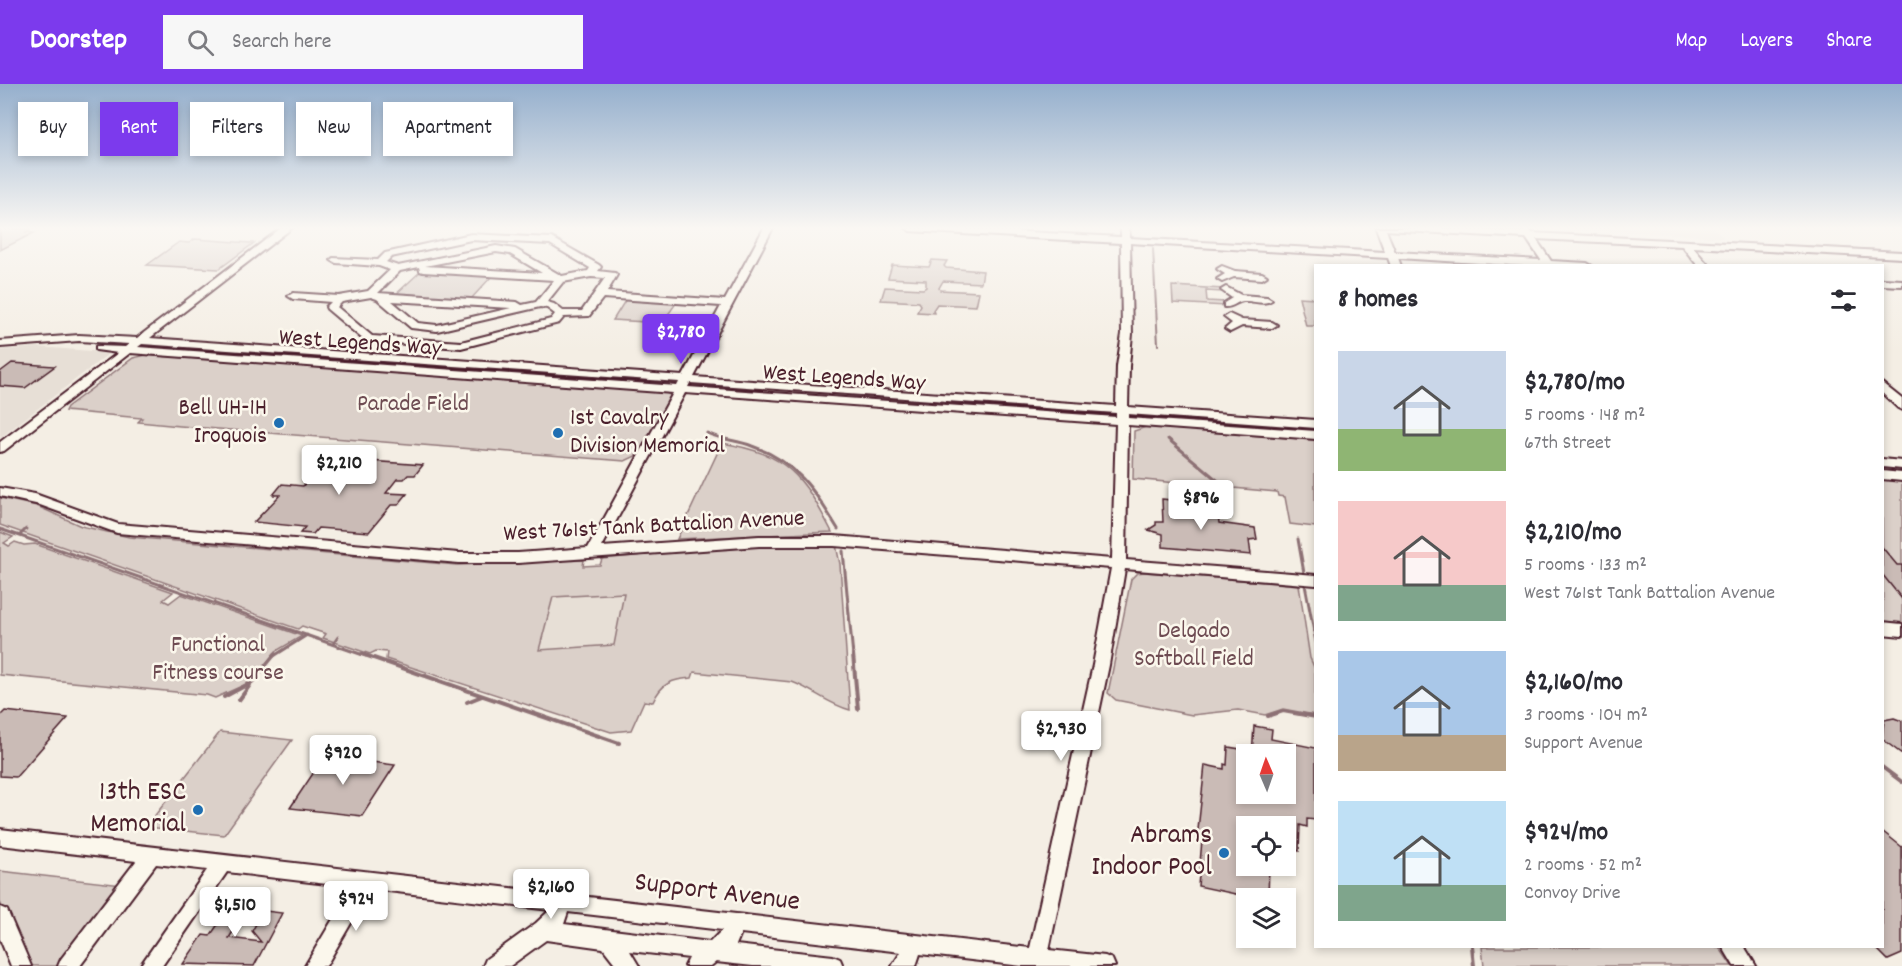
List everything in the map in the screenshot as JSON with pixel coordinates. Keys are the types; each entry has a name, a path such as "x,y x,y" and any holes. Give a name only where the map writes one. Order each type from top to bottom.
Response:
{"street":[{"path":"0,448 233,269"},
{"path":"376,295 397,269"},
{"path":"400,360 415,342 443,328 540,304 550,306 561,314 585,314 612,275 580,275 570,280 419,269"},
{"path":"542,269 556,278"},
{"path":"591,274 594,269"},
{"path":"594,553 596,544 747,269"},
{"path":"1036,962 1101,665 1119,564 1123,366 1127,334 1126,269"},
{"path":"1222,274 1262,276"},
{"path":"540,304 556,278"},
{"path":"1884,282 1902,283"},
{"path":"1226,290 1239,298 1267,300"},
{"path":"376,295 415,326 443,328"},
{"path":"293,296 339,299 376,295 528,307"},
{"path":"600,295 729,303"},
{"path":"1228,304 1239,298"},
{"path":"339,299 331,307 369,339 461,345 555,321 561,314"},
{"path":"1229,317 1240,323 1272,325"},
{"path":"1230,329 1240,323"},
{"path":"415,326 415,342"},
{"name":"West Legends Way","path":"0,344 80,338 139,341 400,360 684,385"},
{"name":"West Legends Way","path":"47,341 69,346 684,385 1122,416 1314,435"},
{"path":"1884,388 1902,406"},
{"name":"West Legends Way","path":"1122,416 1314,423"},
{"path":"1884,463 1902,465"},
{"path":"1884,476 1902,477"},
{"name":"West 761st Tank Battalion Avenue","path":"0,492 45,501 93,521 133,530 459,558 518,558 759,541 816,540 1314,580"},
{"path":"1884,628 1902,630"},
{"name":"Support Avenue","path":"0,837 912,944 1036,962 1105,966"},
{"path":"68,966 152,855"},
{"path":"150,966 223,863"},
{"path":"315,966 366,880"},
{"path":"493,966 556,919 563,903"},
{"path":"0,916 17,964"},
{"path":"695,966 729,939 734,923"},
{"path":"543,930 833,966"},
{"path":"608,939 628,966"},
{"path":"902,966 909,960 912,944"},
{"path":"1733,948 1746,966"}],"shaded area":[{"path":"39,347 104,352 107,355 0,438 0,350"},
{"path":"625,592 614,646 539,650 553,597"}],"green space":[{"path":"891,269 983,271 981,283 943,281 939,288 940,290 979,292 976,306 937,304 933,310 934,313 917,312 921,305 919,302 881,300 885,287 923,289 926,287 926,280 888,278"},
{"path":"421,271 493,275 470,300 395,295"},
{"path":"1172,286 1224,289 1223,292 1206,291 1207,301 1225,302 1226,306 1173,303"},
{"path":"1299,297 1314,298 1314,326 1306,326"},
{"path":"626,299 677,302 662,323 613,320"},
{"name":"Parade Field","path":"146,355 662,391 670,395 670,398 640,454 625,461 180,426 138,422 142,418 65,411 67,407 133,358"},
{"path":"1146,427 1314,440 1314,527 1290,524 1285,497 1278,496 1277,492 1133,479 1134,431"},
{"path":"722,443 763,454 778,461 791,471 812,496 832,532 677,539"},
{"path":"1884,478 1902,480 1902,623 1884,621"},
{"path":"0,498 37,506 81,526 129,537 457,565 584,560 583,566 600,565 602,559 660,553 748,547 836,545 840,564 850,710 792,682 694,672 692,678 668,683 660,690 653,702 644,701 631,730 611,732 386,659 387,652 376,651 370,654 323,638 326,634 302,626 298,629 0,525","holes":["624,593 614,645 539,650 553,597"]},
{"name":"Functional Fitness course","path":"0,532 13,537 4,543 9,546 15,542 24,545 35,544 173,592 163,600 169,603 181,594 302,636 276,651 251,682 215,698 207,695 0,675"},
{"name":"Delgado Softball Field","path":"1137,573 1299,585 1310,658 1314,667 1314,715 1283,709 1265,715 1238,710 1192,715 1116,700 1108,693 1131,579"},
{"path":"220,732 292,740 224,835 146,827"},
{"path":"0,871 123,885 63,966 27,966 0,902"},
{"path":"1482,948 1720,948 1732,966 1484,966"}],"building":[{"path":"12,363 55,366 25,388 0,386 0,372"},
{"path":"315,457 423,465 415,475 397,479 386,493 407,494 398,505 391,505 369,532 318,528 313,534 300,533 305,527 254,522 280,495 273,495 282,484 303,486 315,472 309,472 313,467 306,467"},
{"path":"1162,499 1189,502 1189,511 1218,514 1219,523 1255,528 1257,539 1249,540 1251,555 1163,547 1163,534 1148,530 1156,525 1156,522 1163,522"},
{"path":"1884,549 1897,565 1902,565 1902,599 1884,576"},
{"path":"5,711 68,718 16,777 0,776 0,716"},
{"path":"1894,718 1902,721 1902,754 1884,740 1884,720"},
{"path":"1254,726 1272,729 1271,739 1296,744 1253,744"},
{"path":"1296,744 1314,748 1314,820 1307,819 1307,827 1300,825 1299,851 1296,850 1296,816 1236,816 1236,876 1269,876 1268,888 1236,888 1236,894 1198,886 1202,840 1197,839 1205,765 1224,769 1224,764 1227,765 1228,747 1236,748 1236,804 1296,804"},
{"path":"324,757 395,765 362,816 290,808"},
{"path":"1884,833 1902,847 1902,954 1888,960 1876,948 1884,948"},
{"path":"223,906 282,913 254,966 183,964 203,935 210,936 221,920 213,919","holes":["239,922 256,924 252,931 261,942 229,938"]}],"waterway":[{"path":"1154,269 1158,345"},
{"path":"707,433 752,446 781,460 803,479 838,529"},
{"path":"1168,439 1223,485"},
{"path":"0,529 306,635"},
{"path":"20,535 26,529"},
{"path":"1298,539 1304,573"},
{"path":"843,551 853,656"},
{"path":"1305,585 1314,632"},
{"path":"274,656 306,635"},
{"path":"306,635 366,656"},
{"path":"333,644 338,637"},
{"path":"224,697 252,682 275,654"},
{"path":"362,654 619,743"},
{"path":"853,654 858,709"},
{"path":"239,700 250,685"},
{"path":"467,702 482,696"},
{"path":"1268,716 1283,711 1314,717"},
{"path":"1884,768 1902,782"},
{"path":"1472,948 1474,966"}],"place":[{"name":"Bell UH-1H Iroquois","path":"279,423"},
{"name":"1st Cavalry Division Memorial","path":"558,433"},
{"name":"13th ESC Memorial","path":"198,810"},
{"name":"Abrams Indoor Pool","path":"1224,853"}]}
